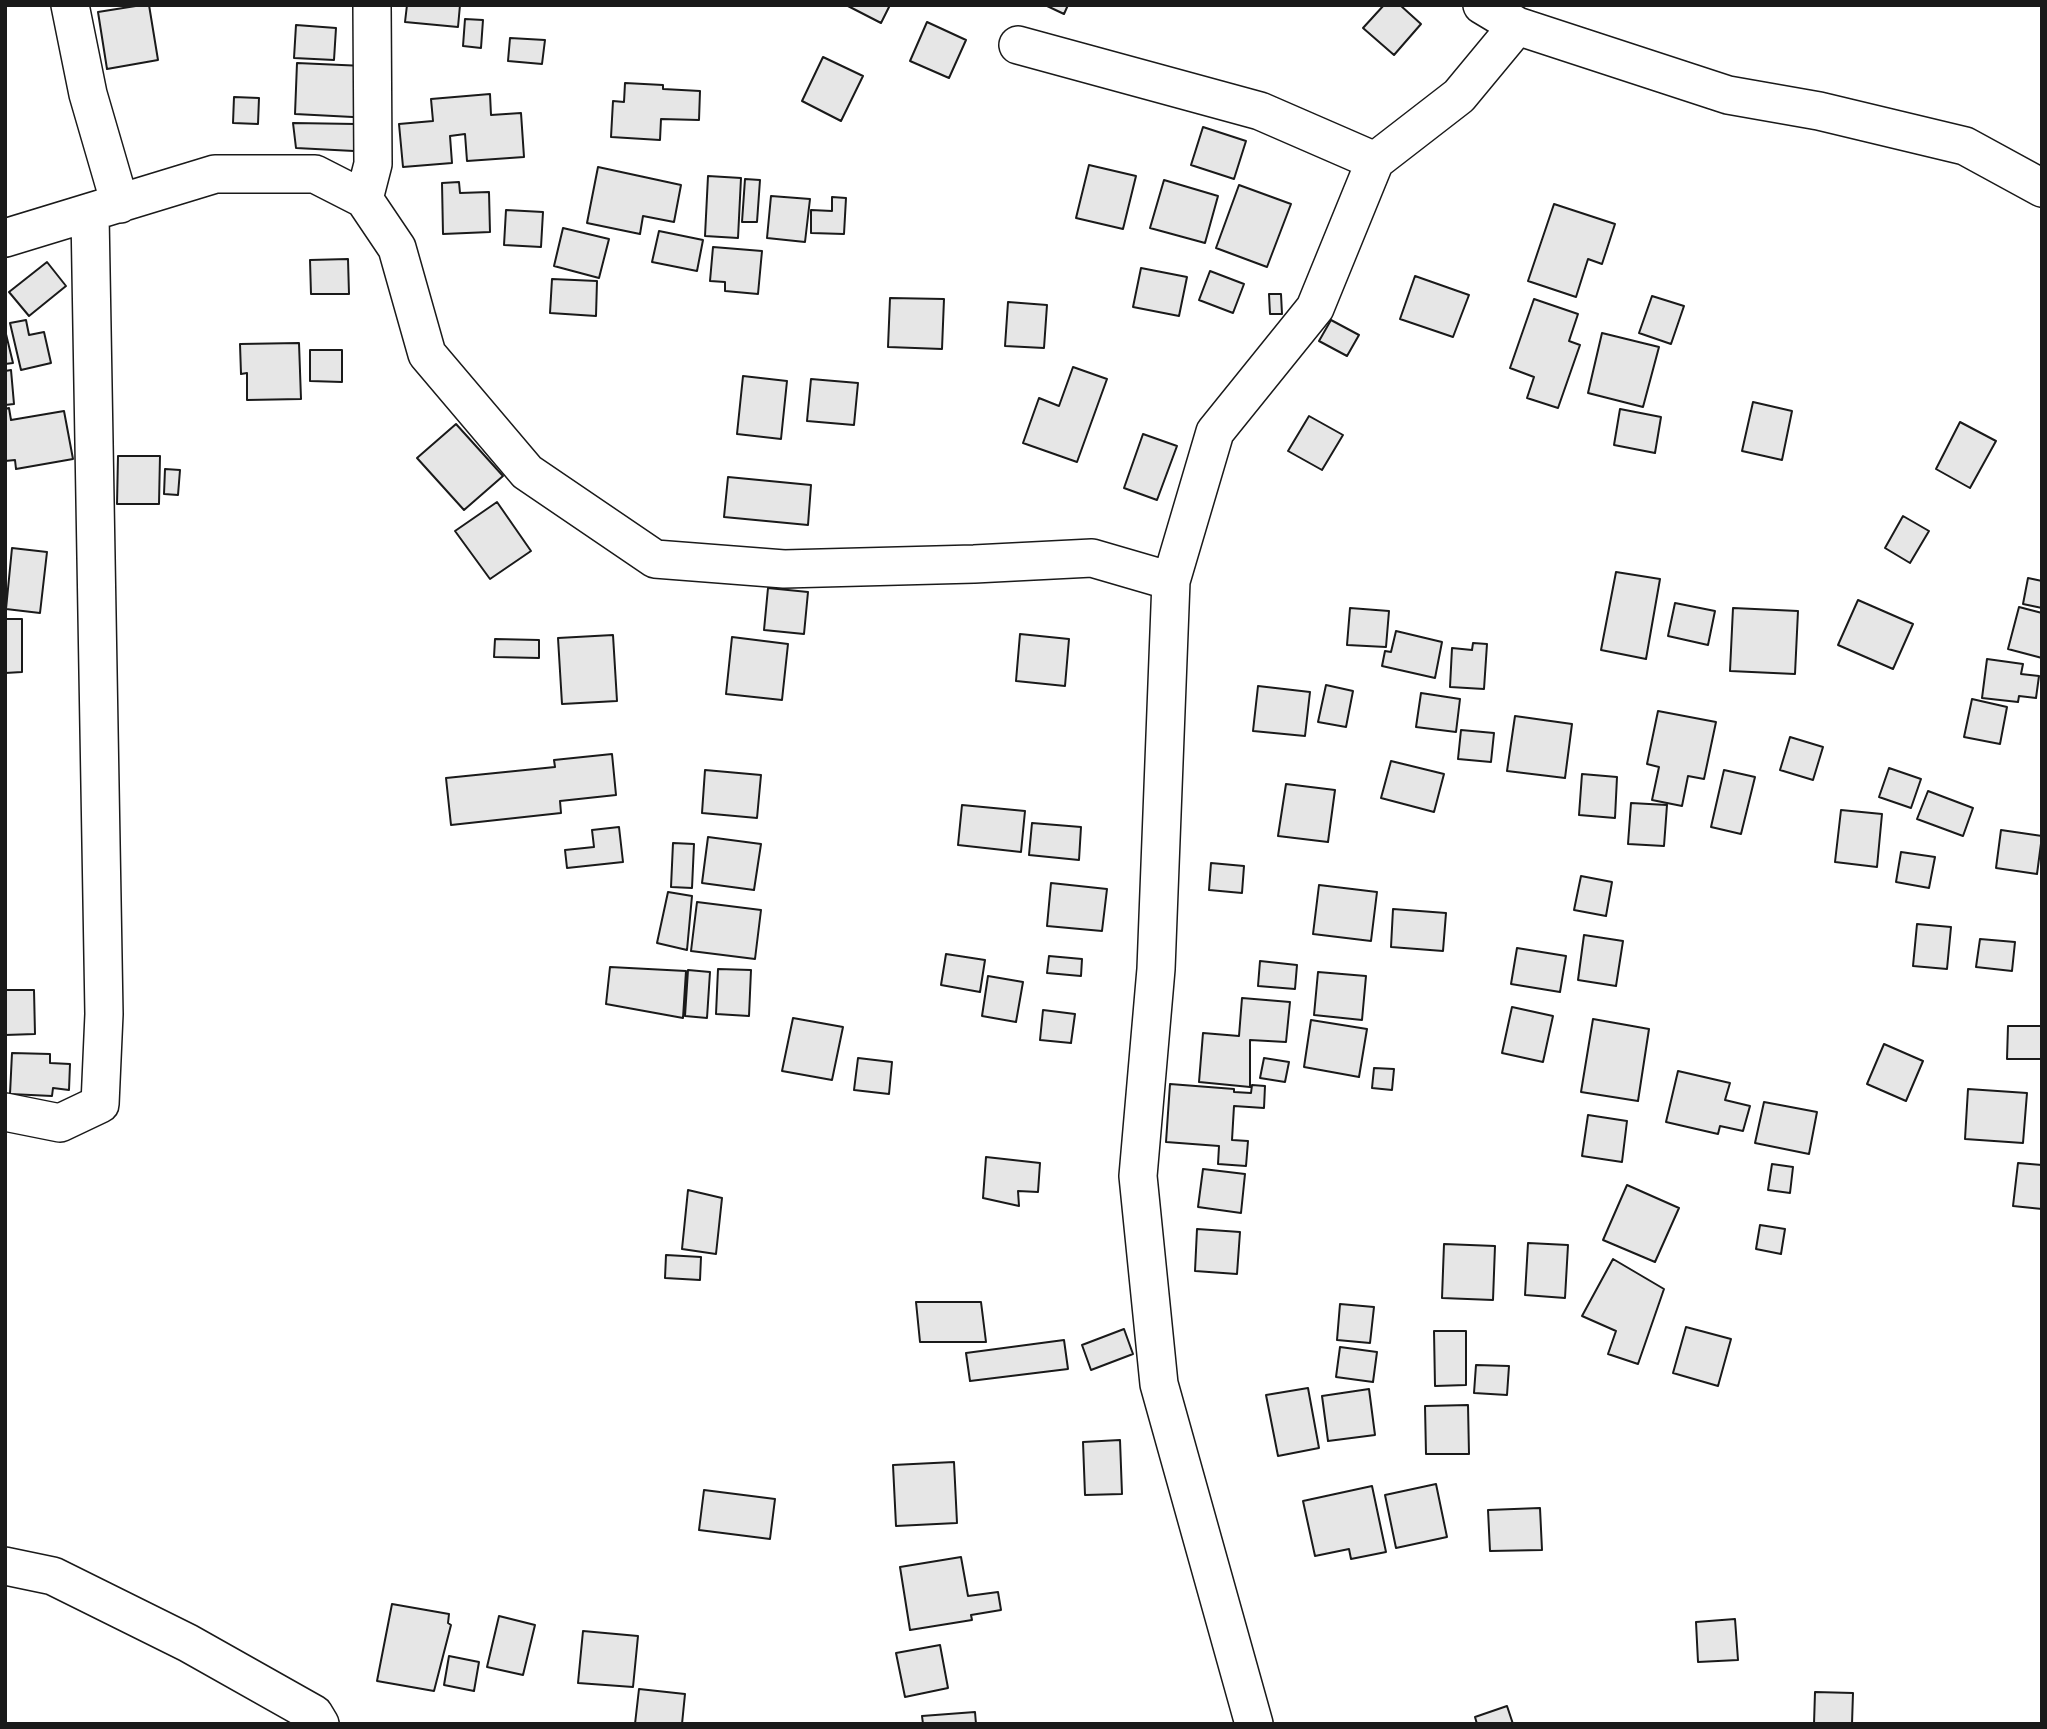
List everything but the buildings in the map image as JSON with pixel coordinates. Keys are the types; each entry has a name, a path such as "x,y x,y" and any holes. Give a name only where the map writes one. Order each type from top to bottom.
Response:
{"street":[{"path":"5,1112 60,1123 100,1104 104,1014 105,209 88,94 70,5"},
{"path":"364,199 373,164 372,5"},
{"path":"1482,5 1517,26 1728,95 1819,111 1965,146 2042,188"},
{"path":"1254,1724 1159,1384 1138,1176 1156,969 1171,581 1215,432 1315,308 1375,161 1459,96 1517,26"},
{"path":"1018,45 1260,111 1375,161"},
{"path":"5,238 215,174 314,174 364,199 397,248 427,354 527,472 655,559 784,569 1092,558 1171,581"},
{"path":"5,1566 53,1576 188,1643 314,1714 320,1724"}]}
